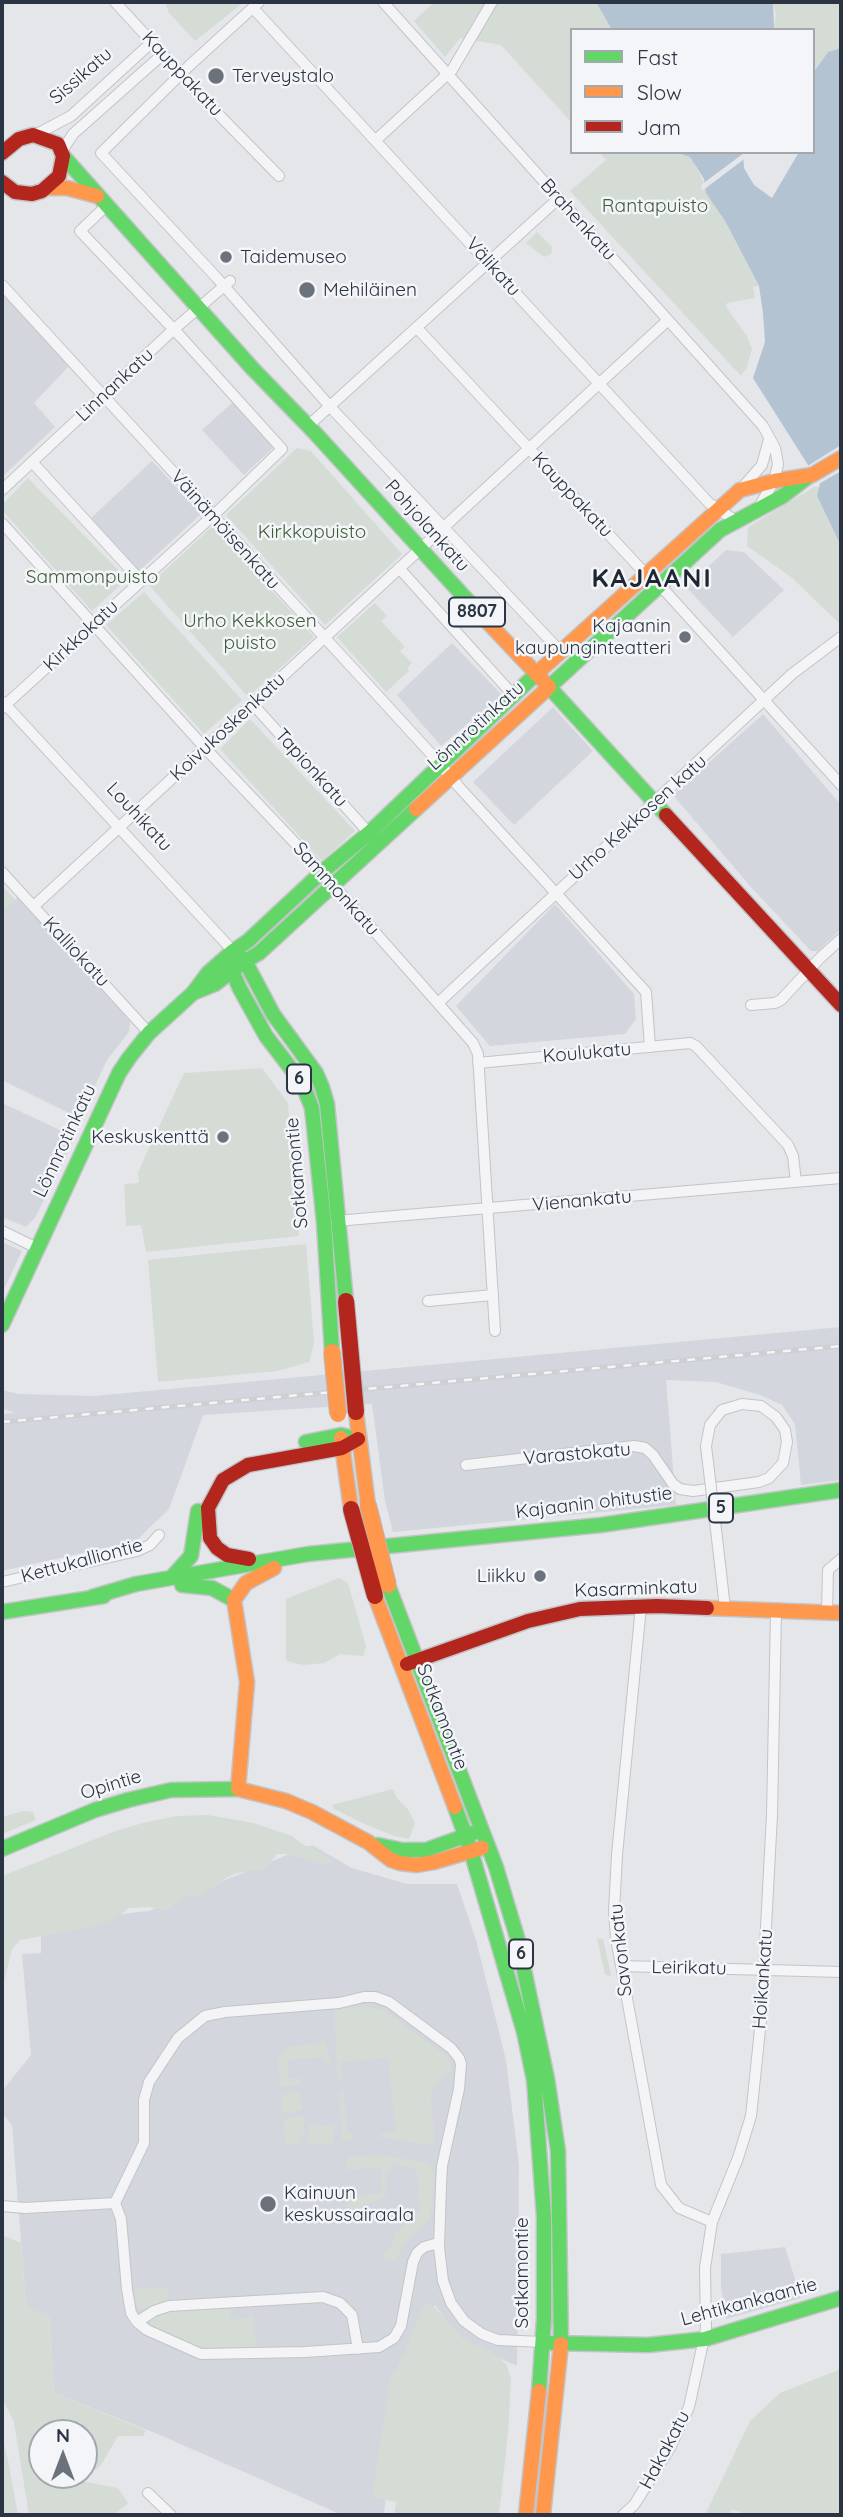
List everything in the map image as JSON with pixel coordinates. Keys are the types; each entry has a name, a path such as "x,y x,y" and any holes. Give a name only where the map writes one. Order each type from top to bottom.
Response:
{"main road":[{"path":"2,153 26,137"},
{"path":"2,138 52,140 62,153 59,176 48,188"},
{"name":"Pohjolankatu","path":"62,153 251,369 308,426 841,1005"},
{"path":"2,182 9,190 24,194 48,188 67,188 102,201"},
{"path":"2,203 24,194"},
{"path":"811,476 841,458"},
{"name":"Lönnrotinkatu","path":"2,1325 119,1073 149,1033 193,993 208,973 237,961 248,941 327,879 447,771 536,674 740,491 774,481 811,476"},
{"name":"Lönnrotinkatu","path":"327,879 369,833 549,687 720,530 791,491 811,476"},
{"name":"Sotkamontie","path":"237,961 266,1036 302,1083 312,1108 346,1301 358,1439 368,1505 388,1585 485,1838 517,1937 534,2011 558,2151 561,2343 543,2515"},
{"name":"Sotkamontie","path":"331,1222 332,1352 351,1509 375,1596 468,1843 524,2032 534,2080 544,2217 542,2342 526,2515"},
{"path":"270,1564 227,1555 214,1544 208,1531 207,1515 210,1501 220,1485 233,1472 248,1465 358,1439"},
{"path":"235,1605 212,1588 177,1581 191,1556 202,1496 213,1477 237,1457 260,1450 342,1442"},
{"name":"Kajaanin ohitustie","path":"2,1612 92,1597 136,1594 177,1581 352,1551 614,1523 841,1490"},
{"path":"238,1789 247,1682 235,1605 246,1583 270,1564"},
{"name":"Kasarminkatu","path":"400,1666 552,1614 607,1607 834,1612"},
{"name":"Opintie","path":"2,1849 95,1810 171,1790 238,1789 286,1801 368,1842 402,1850 426,1850 485,1838"},
{"name":"Lehtikankaantie","path":"542,2342 648,2345 705,2339 841,2298"}],"street":[{"name":"Kauppakatu","path":"115,2 279,176"},
{"name":"Brahenkatu","path":"383,2 763,426 775,448 778,464 774,481 757,511"},
{"path":"376,140 447,75 492,2"},
{"path":"182,74 256,5"},
{"name":"Välikatu","path":"256,5 376,140 718,510 736,521"},
{"name":"Sissikatu","path":"26,137 71,116 152,42"},
{"name":"Sissikatu","path":"62,153 74,134 163,54"},
{"name":"Pohjolankatu","path":"182,74 101,153 227,284 330,406 561,652"},
{"path":"308,426 558,199"},
{"path":"102,201 80,231 173,330"},
{"name":"Linnankatu","path":"2,490 173,330 227,284"},
{"name":"Väinämöisenkatu","path":"2,285 646,992 650,1047"},
{"name":"Koivukoskenkatu","path":"34,906 668,320"},
{"name":"Kauppakatu","path":"416,328 647,573 841,785"},
{"name":"Kirkkokatu","path":"3,704 94,624 282,449 173,330"},
{"path":"740,491 762,465 769,439"},
{"path":"32,462 140,580"},
{"name":"Sammonkatu","path":"2,523 473,1043 478,1054 495,1331"},
{"path":"399,568 514,696"},
{"name":"Urho Kekkosen katu","path":"438,1003 792,674 841,636"},
{"name":"Louhikatu","path":"3,704 121,827 237,961"},
{"name":"Tapionkatu","path":"251,705 369,833"},
{"name":"Kalliokatu","path":"2,872 149,1033"},
{"path":"751,1005 781,1000 841,939"},
{"name":"Koulukatu","path":"478,1063 690,1043 696,1046 788,1145 793,1156 796,1182"},
{"name":"Vienankatu","path":"331,1222 841,1178"},
{"path":"2,1231 39,1249"},
{"path":"428,1301 493,1296"},
{"name":"Varastokatu","path":"466,1465 634,1447 645,1448 653,1455 673,1484 680,1489 693,1491 746,1484 769,1478 783,1463 787,1442 785,1430 776,1417 761,1406 742,1404 722,1410 710,1425 706,1446 717,1538 725,1608"},
{"name":"Kettukalliontie","path":"2,1582 136,1551 150,1545 159,1535"},
{"path":"834,1612 828,1570 841,1559"},
{"name":"Savonkatu","path":"641,1606 614,1910 621,1966 661,2185 680,2208 712,2222"},
{"name":"Hoikankatu","path":"705,2339 705,2268 712,2222 738,2158 751,2116 764,1969 772,1815 776,1611"},
{"name":"Leirikatu","path":"621,1966 841,1972"},
{"path":"438,2243 424,2247 412,2262 401,2326 394,2338 379,2347 201,2354 147,2330 131,2313 121,2219 115,2203 144,2143 144,2100 149,2082 178,2038 205,2016 220,2012 339,2003 375,1997 389,2002 451,2048 459,2058 459,2089 442,2166 438,2243 443,2281 451,2303 464,2320 482,2334 498,2340 542,2342"},
{"path":"2,2206 25,2208 115,2203"},
{"path":"137,2322 154,2311 169,2306 323,2297 340,2303 352,2315 358,2349"},
{"name":"Hakakatu","path":"624,2515 634,2505 681,2428 689,2407 705,2339"},
{"path":"148,2493 171,2515"}],"shaded area":[{"path":"2,293 69,366 34,403 55,427 2,477"},
{"path":"233,402 274,447 244,475 202,430"},
{"path":"152,461 201,514 139,571 90,519"},
{"path":"726,550 744,552 784,590 733,637 686,587"},
{"path":"452,643 502,695 441,746 397,695"},
{"path":"553,707 593,751 514,825 473,782"},
{"path":"763,714 841,805 841,929 818,951 811,951 750,886 673,795"},
{"path":"18,897 130,1021 129,1032 107,1060 81,1116 77,1117 2,1080 2,912"},
{"path":"555,904 634,994 636,1019 625,1034 490,1046 456,1006"},
{"path":"2,1103 75,1137 35,1218 26,1227 2,1217"},
{"path":"2,1242 22,1251 2,1293"},
{"path":"841,1327 841,1480 801,1485 795,1424 782,1405 760,1395 716,1382 666,1380 676,1505 393,1532 385,1501 372,1404 203,1415 169,1509 136,1541 2,1571 2,1414 14,1413 2,1408 2,1390 19,1394 94,1396"},
{"name":"Kainuun keskussairaala","path":"312,1845 352,1868 407,1884 457,1884 476,1940 506,2060 519,2165 517,2366 461,2341 435,2305 396,2393 384,2515 342,2515 160,2435 54,2393 50,2317 26,2306 12,2125 2,2113 2,2091 31,2055 22,1954 41,1953 41,1923 149,1911"},
{"path":"785,2247 801,2298 726,2319 721,2287 721,2254"}],"green space":[{"path":"165,2 244,2 195,41 169,13"},
{"path":"434,2 596,2 611,28 570,28 570,121 501,45 460,38 445,57 414,21"},
{"path":"773,2 841,2 841,48 828,52 815,70 815,28 773,28 776,15"},
{"name":"Rantapuisto","path":"601,154 690,156 759,286 753,287 755,298 727,303 726,307 747,336 752,349 741,376 570,191 606,160"},
{"path":"537,232 552,247 551,254 544,257 526,243"},
{"name":"Kirkkopuisto","path":"297,448 311,451 402,554 325,625 226,515"},
{"name":"Sammonpuisto","path":"28,478 127,579 92,611 2,510 2,505"},
{"path":"814,487 820,487 817,496 841,546 841,625 791,577 747,546 748,527"},
{"name":"Urho Kekkosen puisto","path":"213,526 314,637 248,697 149,585"},
{"path":"144,592 242,700 204,734 106,625"},
{"path":"375,603 387,616 381,621 405,647 400,651 412,663 407,668 409,671 386,692 337,637"},
{"path":"250,719 355,831 322,861 220,749"},
{"path":"2,885 15,900 2,912"},
{"name":"Keskuskenttä","path":"262,1068 288,1103 299,1236 146,1252 141,1225 126,1226 124,1184 139,1183 138,1172 184,1073"},
{"path":"306,1244 314,1343 309,1362 277,1371 158,1382 148,1260"},
{"path":"339,1578 348,1583 366,1646 363,1656 340,1654 324,1663 304,1665 286,1660 286,1599"},
{"path":"393,1789 415,1823 409,1839 367,1825 334,1809 332,1805"},
{"path":"23,1811 33,1812 36,1820 2,1834 2,1817"},
{"path":"208,1815 254,1823 292,1836 305,1846 312,1846 332,1861 323,1865 288,1854 277,1854 265,1869 237,1873 198,1896 188,1895 166,1911 149,1907 129,1908 114,1919 93,1927 20,1940 12,1949 2,1990 2,1876 113,1832 146,1822 177,1816"},
{"path":"597,1938 603,1939 611,1975 608,1976 605,1974"},
{"path":"366,2006 384,2010 449,2058 451,2070 435,2086 431,2096 434,2141 429,2145 378,2137 379,2134 396,2131 388,2058 341,2062 342,2082 338,2081 334,2010"},
{"path":"326,2042 330,2064 325,2064 323,2057 288,2060 288,2079 301,2078 301,2084 281,2087 278,2059 286,2047"},
{"path":"341,2089 344,2090 347,2132 354,2134 353,2140 342,2140"},
{"path":"299,2091 303,2110 282,2113 282,2095"},
{"path":"304,2115 304,2132 299,2145 285,2143 284,2119"},
{"path":"309,2122 317,2126 334,2125 334,2143 306,2144"},
{"path":"378,2155 424,2162 432,2167 434,2173 430,2220 412,2234 394,2262 383,2256 394,2241 394,2235 422,2208 417,2194 419,2187 416,2168 392,2164 385,2174 386,2196 368,2204 364,2203 360,2209 360,2225 347,2223 349,2197 382,2193 381,2167 347,2170 347,2157"},
{"path":"2,2235 21,2243 26,2306 50,2316 54,2393 145,2430 144,2436 118,2436 98,2467 98,2419 28,2419 28,2489 98,2489 98,2484 118,2488 128,2503 114,2515 29,2515 14,2422 2,2398"},
{"path":"167,2287 168,2301 140,2310 136,2305 135,2289"},
{"path":"430,2302 463,2339 493,2353 506,2364 511,2379 499,2515 394,2515 396,2502 372,2497 390,2379 405,2352 422,2309"},
{"path":"215,2307 233,2309 229,2319 247,2319 253,2309 256,2347 198,2347 150,2325 152,2317 168,2311"},
{"path":"841,2369 841,2515 748,2515 732,2509 728,2515 705,2515 750,2421 780,2393"},
{"path":"2,2436 9,2465 18,2515 2,2515"}],"water":[{"path":"596,2 773,2 774,28 611,28"},
{"path":"841,48 841,546 817,496 820,484 753,378 765,342 759,286 725,221 706,193 704,179 690,157 682,154 743,154 744,168 754,185 772,198 798,154 815,154 815,70 828,52"}],"pier":[{"path":"743,154 747,157 702,191 701,185"},
{"path":"841,445 841,471 817,485 806,467"}],"railway":[{"path":"2,1422 841,1346"}],"traffic: fast":[{"path":"63,156 252,368 316,434 478,612"},
{"path":"666,815 549,687 720,530 783,496 809,476"},
{"path":"233,951 248,941 322,872 369,833 536,674"},
{"path":"245,961 259,953 416,809"},
{"path":"2,1325 119,1073 129,1058 149,1033 193,993 208,973 233,951 245,961 215,984 193,993"},
{"path":"233,951 232,971 240,989 266,1036 302,1083 312,1108 324,1223 332,1352"},
{"path":"245,961 273,1014 316,1073 322,1087 327,1104 346,1301"},
{"path":"306,1442 341,1435 358,1439"},
{"path":"92,1597 136,1584 308,1554 601,1525 841,1490"},
{"path":"172,1577 191,1556 198,1511"},
{"path":"182,1585 212,1588 234,1600"},
{"path":"388,1585 496,1867 517,1937 547,2078 558,2151 561,2344"},
{"path":"2,1612 104,1596"},
{"path":"2,1849 95,1810 128,1800 171,1790 238,1789"},
{"path":"455,1807 471,1851 524,2032 534,2080 544,2217 544,2319 539,2391"},
{"path":"378,1845 402,1850 426,1850 476,1832"},
{"path":"551,2343 648,2345 705,2339 841,2298"}],"traffic: slow":[{"path":"48,188 67,188 97,196"},
{"path":"536,674 740,490 812,475 841,458"},
{"path":"416,809 549,687 478,612"},
{"path":"332,1352 338,1414"},
{"path":"356,1412 368,1505"},
{"path":"341,1438 351,1509"},
{"path":"368,1505 388,1585"},
{"path":"274,1568 246,1583 234,1600 247,1682 238,1789 286,1801 312,1812 368,1842 391,1860 400,1863 417,1865 434,1862 482,1848"},
{"path":"375,1596 455,1807"},
{"path":"707,1608 841,1613"},
{"path":"543,2515 561,2344"},
{"path":"526,2515 539,2391"}],"traffic: jam":[{"path":"2,153 19,139 33,135 58,144 63,156 59,176 42,191 32,194 15,192 2,182"},
{"path":"666,815 841,1005"},
{"path":"346,1301 356,1412"},
{"path":"249,1559 227,1555 217,1548 210,1538 208,1508 223,1480 248,1465 342,1448 358,1439"},
{"path":"351,1509 375,1596"},
{"path":"407,1664 528,1621 580,1609 657,1606 707,1608"}],"place":[{"name":"Terveystalo","path":"216,76"},
{"name":"Taidemuseo","path":"226,257"},
{"name":"Mehiläinen","path":"307,290"},
{"name":"Kajaanin kaupunginteatteri","path":"685,637"},
{"name":"Keskuskenttä","path":"223,1137"},
{"name":"Liikku","path":"540,1576"},
{"name":"Kainuun keskussairaala","path":"268,2204"}],"district":[{"name":"KAJAANI","path":"652,579"}]}
